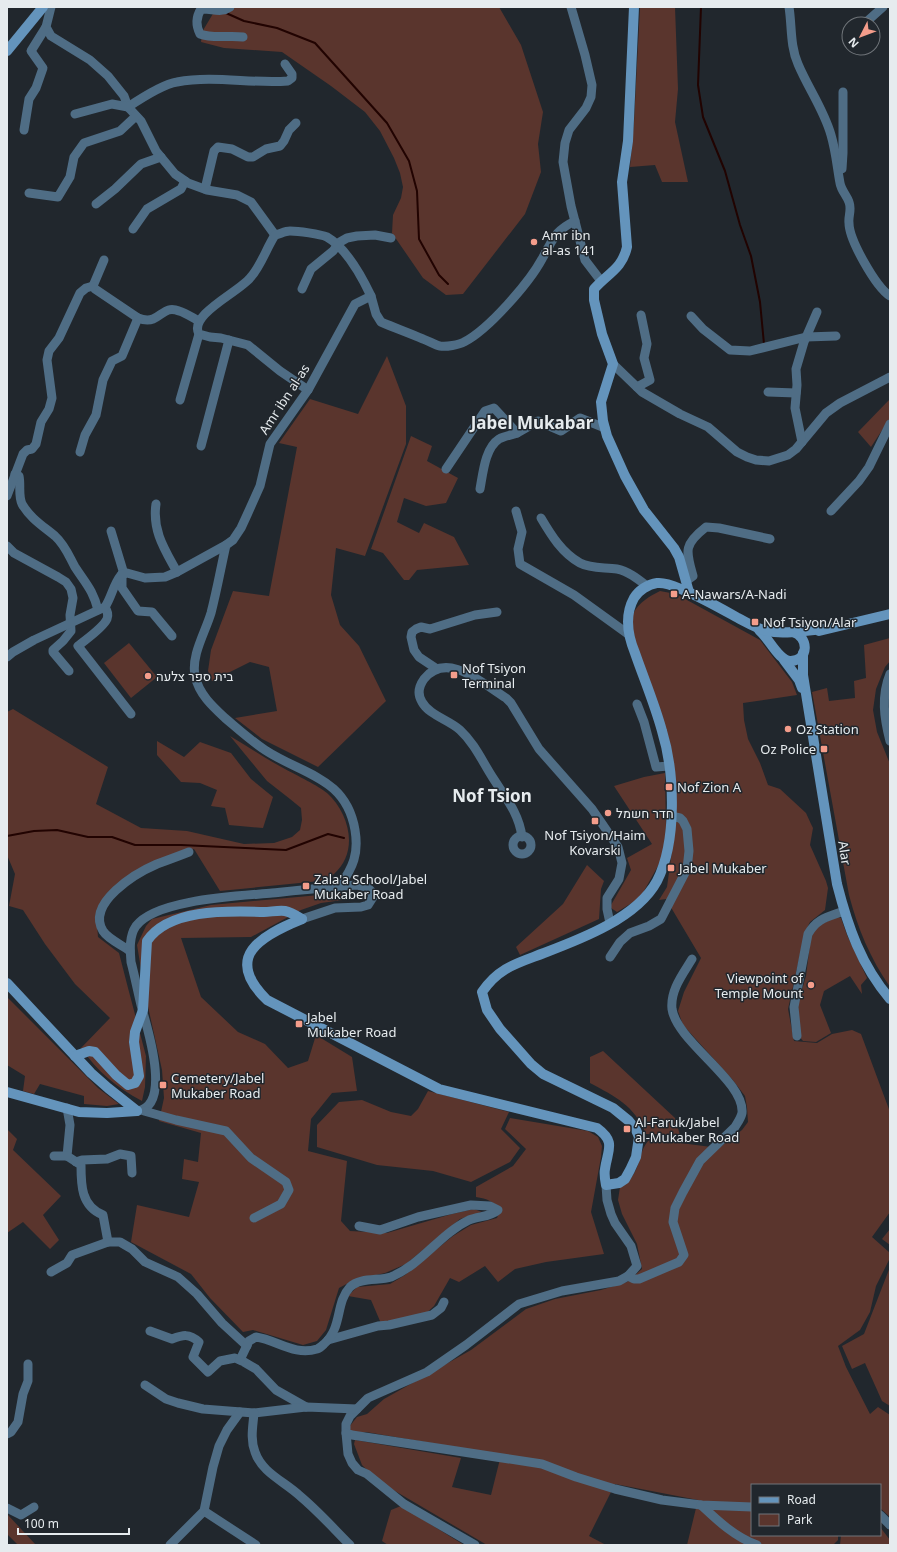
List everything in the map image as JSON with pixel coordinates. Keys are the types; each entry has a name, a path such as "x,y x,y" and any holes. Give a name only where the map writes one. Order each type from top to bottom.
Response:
{"street":[{"path":"7,51 43,7"},
{"path":"24,130 29,98 36,88 43,68 31,51 46,28 51,7"},
{"path":"230,7 218,12 202,9 198,14 198,29 200,34 204,36 243,37"},
{"path":"571,7 592,85 591,97 586,108 569,130 565,143 563,162 575,221 585,260 600,281"},
{"path":"634,7 628,141 622,182 627,247 625,256 620,265 600,281 594,289 594,300 602,334 613,364 637,387 680,414 708,427 737,452 756,460 769,461 780,458 796,449 826,413 840,403 890,377"},
{"path":"789,7 793,49 797,63 831,134 838,162 840,185 849,202 851,212 848,223 862,260 876,281 890,296"},
{"path":"873,16 883,7"},
{"path":"46,28 52,36 66,44 105,72 124,96 128,107 141,121 156,151 175,174 185,181 204,189 237,195 251,202 275,235"},
{"path":"75,114 112,104 128,107 139,99 176,82 214,79 288,81 292,78 292,74 285,64"},
{"path":"840,185 843,153 843,92"},
{"path":"28,193 58,197 70,177 74,157 84,143 120,131 136,116"},
{"path":"204,189 214,151 218,147 232,149 253,158 266,149 280,146 289,130 296,124"},
{"path":"96,204 115,189 141,164 161,158"},
{"path":"134,229 147,209 181,189 185,181"},
{"path":"180,400 199,334 197,329 199,321 204,314 249,280 258,268 275,235 290,231 326,237 337,246 364,281 376,314 381,322 440,346 463,343 483,331 518,291 542,259 557,232 564,226 575,221"},
{"path":"302,289 311,269 327,257 347,238 375,235 391,238"},
{"path":"93,286 104,260"},
{"path":"93,286 95,289 138,318 146,320 154,318 163,312 172,309 180,311 199,321"},
{"path":"7,496 23,454 27,450 32,449 36,444 41,422 52,398 46,360 49,351 59,338 80,293 86,288 93,286"},
{"name":"Amr ibn al-as","path":"123,574 144,578 165,577 233,540 241,528 260,486 270,444 308,390 354,304 370,296"},
{"path":"802,442 795,408 797,385 796,369 806,337 817,312"},
{"path":"637,387 650,380 644,358 647,344 641,315"},
{"path":"691,316 704,329 730,350 750,350 806,337 836,336"},
{"path":"80,452 85,435 96,415 104,380 112,361 122,356 138,318"},
{"path":"199,334 248,345 280,371 308,390"},
{"path":"201,446 228,340"},
{"path":"613,364 601,402 601,411 605,428 625,476 644,510 676,552 689,592"},
{"path":"768,392 796,393"},
{"path":"446,469 485,411 494,408 517,433"},
{"path":"480,488 483,471 490,449 499,439 517,433 538,422 561,431 580,418 605,428"},
{"path":"831,511 859,481 869,467 890,424"},
{"path":"15,474 19,476 19,490 22,502 31,517 56,537 65,547 74,566 92,590 102,608 108,613 104,624 78,646 131,714"},
{"path":"156,504 154,514 158,537 176,572"},
{"path":"516,511 522,532 518,549 520,564 574,595 628,634"},
{"path":"541,518 552,537 565,551 581,563 600,568 618,570 635,577 646,586"},
{"path":"686,581 694,576 687,553 694,537 706,527 720,528 770,539"},
{"path":"111,531 123,574 122,588 138,611 152,612 172,636"},
{"path":"226,545 210,613 195,659 194,668 198,686 208,702 245,735 279,758 319,778 340,795 348,807 353,821 356,849 355,860 349,873 340,886"},
{"path":"7,546 14,554 66,582 71,589 73,598 70,624 71,628 69,634 53,650 53,652 69,670"},
{"path":"7,657 34,640 102,608 110,599 114,584 123,574"},
{"path":"606,1185 619,1183 625,1179 630,1170 636,1157 639,1137 636,1130 629,1121 613,1108 543,1074 531,1064 500,1030 487,1010 482,992 490,980 507,967 558,948 626,914 640,902 656,884 664,867 668,849 671,816 669,766 662,731 628,634 631,603 635,596 646,586 657,583 668,584 689,592 757,628 770,632 824,629 890,614"},
{"path":"437,669 423,660 414,650 411,637 412,632 416,628 421,627 430,629 475,615 497,612"},
{"path":"757,628 776,649"},
{"path":"804,648 800,636 788,632 778,638 775,645 777,654 784,660 789,661 797,659 804,648 807,636 824,629"},
{"name":"Alar","path":"804,648 803,675 838,884 844,911 850,930 864,962 872,977 890,999"},
{"name":"Alar","path":"784,660 799,680 807,700"},
{"path":"523,858 515,851 514,844 516,839 522,837 518,818 474,745 460,730 428,709 421,700 419,693 420,686 424,679 437,669 449,667 459,669 506,698 511,703 539,749 592,809 606,829 618,847 622,859 622,868 619,879 607,898 607,909 610,923"},
{"path":"890,674 887,682 884,709 890,741"},
{"path":"637,704 644,722 656,767 669,766"},
{"path":"610,957 620,942 630,933 649,926 661,919 687,869 689,851 687,829 680,818 671,816"},
{"path":"130,951 119,943 111,940 103,932 100,918 101,910 106,902 126,883 139,874 157,864 189,852"},
{"path":"140,1111 149,1106 152,1099 155,1079 153,1046 131,962 130,951 132,935 136,926 150,916 175,906 200,900 357,885 367,887 371,891 373,897 368,904 362,906 335,908 302,919 268,934 254,947 249,955 246,967 248,976 256,989 267,1000 439,1089 597,1128 605,1134 609,1142 610,1150 604,1171 611,1214 615,1223 631,1246 637,1266 628,1276 619,1281 562,1291 519,1304 445,1360 421,1375 368,1398 350,1416 346,1424 348,1454 352,1463 358,1470 367,1474 404,1504 475,1545"},
{"path":"75,1056 89,1051 95,1052 116,1075 128,1085 135,1082 139,1076 134,1042 135,1032 143,1010 147,941 153,932 164,924 178,919 226,911 285,911 302,919"},
{"path":"797,1036 794,1007 808,934 812,927 820,920 844,911"},
{"path":"628,1276 634,1279 639,1279 679,1262 684,1255 673,1222 675,1208 700,1161 736,1127 742,1113 741,1103 730,1084 680,1027 672,1010 673,992 692,959"},
{"path":"7,983 75,1056 108,1088 140,1111"},
{"path":"7,1092 79,1112 107,1113 140,1111 226,1131 251,1158 286,1182 289,1190 280,1204 254,1218"},
{"path":"67,1108 70,1124 67,1156"},
{"path":"76,1162 82,1160 107,1159 120,1154 131,1156 132,1173"},
{"path":"54,1156 67,1156 81,1165 81,1188 88,1203 96,1212 103,1215 108,1242"},
{"path":"240,1360 249,1341 256,1337 263,1338 284,1348 305,1351 319,1349 331,1338 337,1326 344,1295 351,1286 358,1282 390,1277 406,1269 455,1229 470,1220 493,1214 498,1210 490,1206 471,1205 418,1217 380,1230 360,1226"},
{"path":"51,1272 67,1263 72,1255 108,1242 120,1242 132,1248 145,1262 178,1277 197,1294 222,1323 247,1346"},
{"path":"328,1340 378,1326 389,1325 432,1315 441,1308 444,1302"},
{"path":"150,1332 172,1339 181,1336 192,1336 198,1342 193,1357 208,1372 220,1361 235,1358 256,1369 276,1390 306,1407"},
{"path":"7,1434 18,1422 23,1394 28,1381 28,1364"},
{"path":"145,1385 166,1399 203,1409 254,1413 306,1407 356,1409"},
{"path":"170,1545 204,1511 212,1467 219,1446 227,1430 240,1412"},
{"path":"254,1413 252,1440 255,1453 261,1463 271,1475 300,1495 350,1545"},
{"path":"346,1433 542,1464 576,1477 615,1489 662,1500 701,1505 751,1507"},
{"path":"701,1505 721,1524 745,1540 757,1545"},
{"path":"7,1508 21,1515 34,1507"},
{"path":"204,1511 256,1545"},
{"path":"881,1516 890,1525"}],"green space":[{"path":"217,7 499,7 521,45 543,112 538,144 541,172 525,214 463,294 446,295 423,278 392,233 393,215 401,198 403,187 400,173 380,131 365,112 282,52 224,48 201,42 202,32"},
{"path":"640,7 675,7 678,89 675,122 688,182 662,182 655,165 630,167"},
{"path":"387,356 406,406 406,444 365,556 336,548 331,595 340,625 359,646 386,701 318,767 262,739 235,718 277,711 269,667 250,662 212,681 208,671 211,650 233,591 269,596 297,447 279,443 310,399 358,414"},
{"path":"890,399 890,418 871,447 858,432"},
{"path":"411,436 432,446 427,461 458,478 446,503 426,506 404,498 397,522 419,533 424,523 454,537 469,565 417,570 409,580 404,580 383,553 371,549"},
{"path":"660,591 676,594 760,640 792,682 797,695 743,703 744,720 748,739 760,763 768,785 780,789 806,813 813,828 810,845 828,888 825,910 810,922 805,932 788,1009 794,1041 817,1043 832,1034 852,1030 861,1034 890,1112 890,1212 872,1237 890,1253 890,1258 876,1286 870,1312 860,1330 838,1346 846,1367 870,1414 878,1407 890,1415 890,1517 881,1509 881,1484 751,1484 751,1536 838,1536 838,1540 833,1545 687,1545 698,1500 615,1484 589,1536 606,1545 487,1545 378,1481 362,1465 354,1444 355,1440 461,1458 452,1487 491,1495 501,1455 366,1432 350,1434 349,1427 357,1417 367,1414 384,1399 471,1350 526,1309 555,1299 601,1290 627,1282 642,1269 637,1244 622,1214 618,1200 620,1187 628,1182 633,1176 645,1145 650,1139 719,1148 742,1130 748,1122 745,1096 732,1079 683,1025 678,1011 684,992 701,958 666,899 659,900 667,887 675,829 673,783 632,633 633,614 638,606 649,597"},
{"path":"890,638 890,661 885,667 876,689 873,710 877,732 890,764 890,987 876,965 865,943 856,920 849,895 812,692 827,688 829,701 855,698 854,681 866,678 864,645"},
{"path":"129,643 157,677 131,698 104,663"},
{"path":"13,709 108,767 96,804 141,828 187,831 244,844 274,843 292,837 300,830 302,820 301,808 267,781 230,736 323,790 335,802 346,822 349,844 347,855 342,865 334,874 320,881 220,891 194,849 155,862 126,879 107,893 96,912 98,937 119,953 146,1056 145,1087 142,1101 108,1078 87,1057 81,1048 110,1018 75,984 45,944 23,910 9,906 15,874 7,855 7,712"},
{"path":"157,741 184,757 200,742 231,753 251,779 273,797 263,828 229,825 225,808 211,806 217,790 200,783 181,782 157,755"},
{"path":"665,773 666,828 663,857 640,898 617,912 611,908 611,905 631,870 627,858 652,844 614,786 644,777"},
{"path":"587,865 604,881 601,889 599,919 520,955 516,947 563,904"},
{"path":"341,893 343,900 321,903 301,910 251,937 181,938 201,997 238,1032 265,1044 288,1068 308,1061 316,1035 352,1057 357,1091 332,1093 311,1119 308,1151 347,1161 341,1221 350,1231 387,1233 474,1209 482,1212 460,1219 406,1264 385,1273 354,1280 339,1288 326,1330 317,1341 303,1345 253,1330 243,1332 210,1298 191,1274 131,1242 137,1205 189,1217 199,1182 182,1179 184,1159 198,1162 201,1133 159,1121 164,1098 162,1070 145,993 137,945 146,926 152,919 211,905"},
{"path":"837,917 841,918 847,935 867,978 861,985 862,994 850,976 824,991 820,1005 831,1033 816,1042 803,1041 799,1036 798,1004 806,976 811,936 817,926"},
{"path":"7,997 98,1088 119,1104 107,1106 84,1104 84,1096 40,1084 34,1094 23,1091 25,1076 7,1065"},
{"path":"603,1051 675,1118 680,1135 646,1134 636,1116 630,1109 616,1098 590,1083 590,1057"},
{"path":"428,1091 509,1112 501,1129 520,1148 510,1162 471,1182 433,1171 377,1165 317,1147 317,1125 339,1102 362,1100 391,1112 411,1116 418,1109"},
{"path":"510,1118 588,1131 598,1137 602,1146 601,1157 591,1212 604,1254 546,1262 515,1269 498,1282 485,1266 459,1282 450,1278 434,1306 420,1319 383,1328 371,1300 348,1296 357,1287 390,1284 405,1275 453,1236 471,1225 497,1218 500,1210 490,1201 476,1197 476,1187 513,1166 526,1149 505,1129"},
{"path":"7,1129 17,1139 13,1150 61,1196 43,1215 59,1240 50,1249 23,1222 7,1233"},
{"path":"890,1229 890,1245 882,1239"},
{"path":"890,1267 890,1406 882,1401 865,1363 852,1369 842,1346 864,1334"},
{"path":"401,1506 464,1545 388,1545 382,1541 391,1510"},
{"path":"7,1514 36,1545 18,1545 7,1534"},
{"path":"881,1528 890,1540 890,1545 840,1545 841,1536 881,1536"}],"waterway":[{"path":"701,7 698,85 703,117 725,171 740,225 751,256 760,302 764,344"},
{"path":"226,13 244,21 277,28 315,43 387,123 409,161 417,191 419,239 439,275 448,284"},
{"path":"7,836 34,831 57,830 88,837 112,837 135,845 181,845 286,850 328,834 344,838"}],"place":[{"name":"Amr ibn al-as 141","path":"534,242"},
{"name":"A-Nawars/A-Nadi","path":"674,594"},
{"name":"Nof Tsiyon/Alar","path":"755,622"},
{"name":"Nof Tsiyon Terminal","path":"454,675"},
{"name":"בית ספר צלעה","path":"148,676"},
{"name":"Oz Station","path":"788,729"},
{"name":"Oz Police","path":"824,749"},
{"name":"Nof Zion A","path":"669,787"},
{"name":"חדר חשמל","path":"608,813"},
{"name":"Nof Tsiyon/Haim Kovarski","path":"595,821"},
{"name":"Jabel Mukaber","path":"671,868"},
{"name":"Zala'a School/Jabel Mukaber Road","path":"306,886"},
{"name":"Viewpoint of Temple Mount","path":"811,985"},
{"name":"Jabel Mukaber Road","path":"299,1024"},
{"name":"Cemetery/Jabel Mukaber Road","path":"163,1085"},
{"name":"Al-Faruk/Jabel al-Mukaber Road","path":"627,1129"}],"district":[{"name":"Jabel Mukabar","path":"532,423"},
{"name":"Nof Tsion","path":"492,796"}]}
